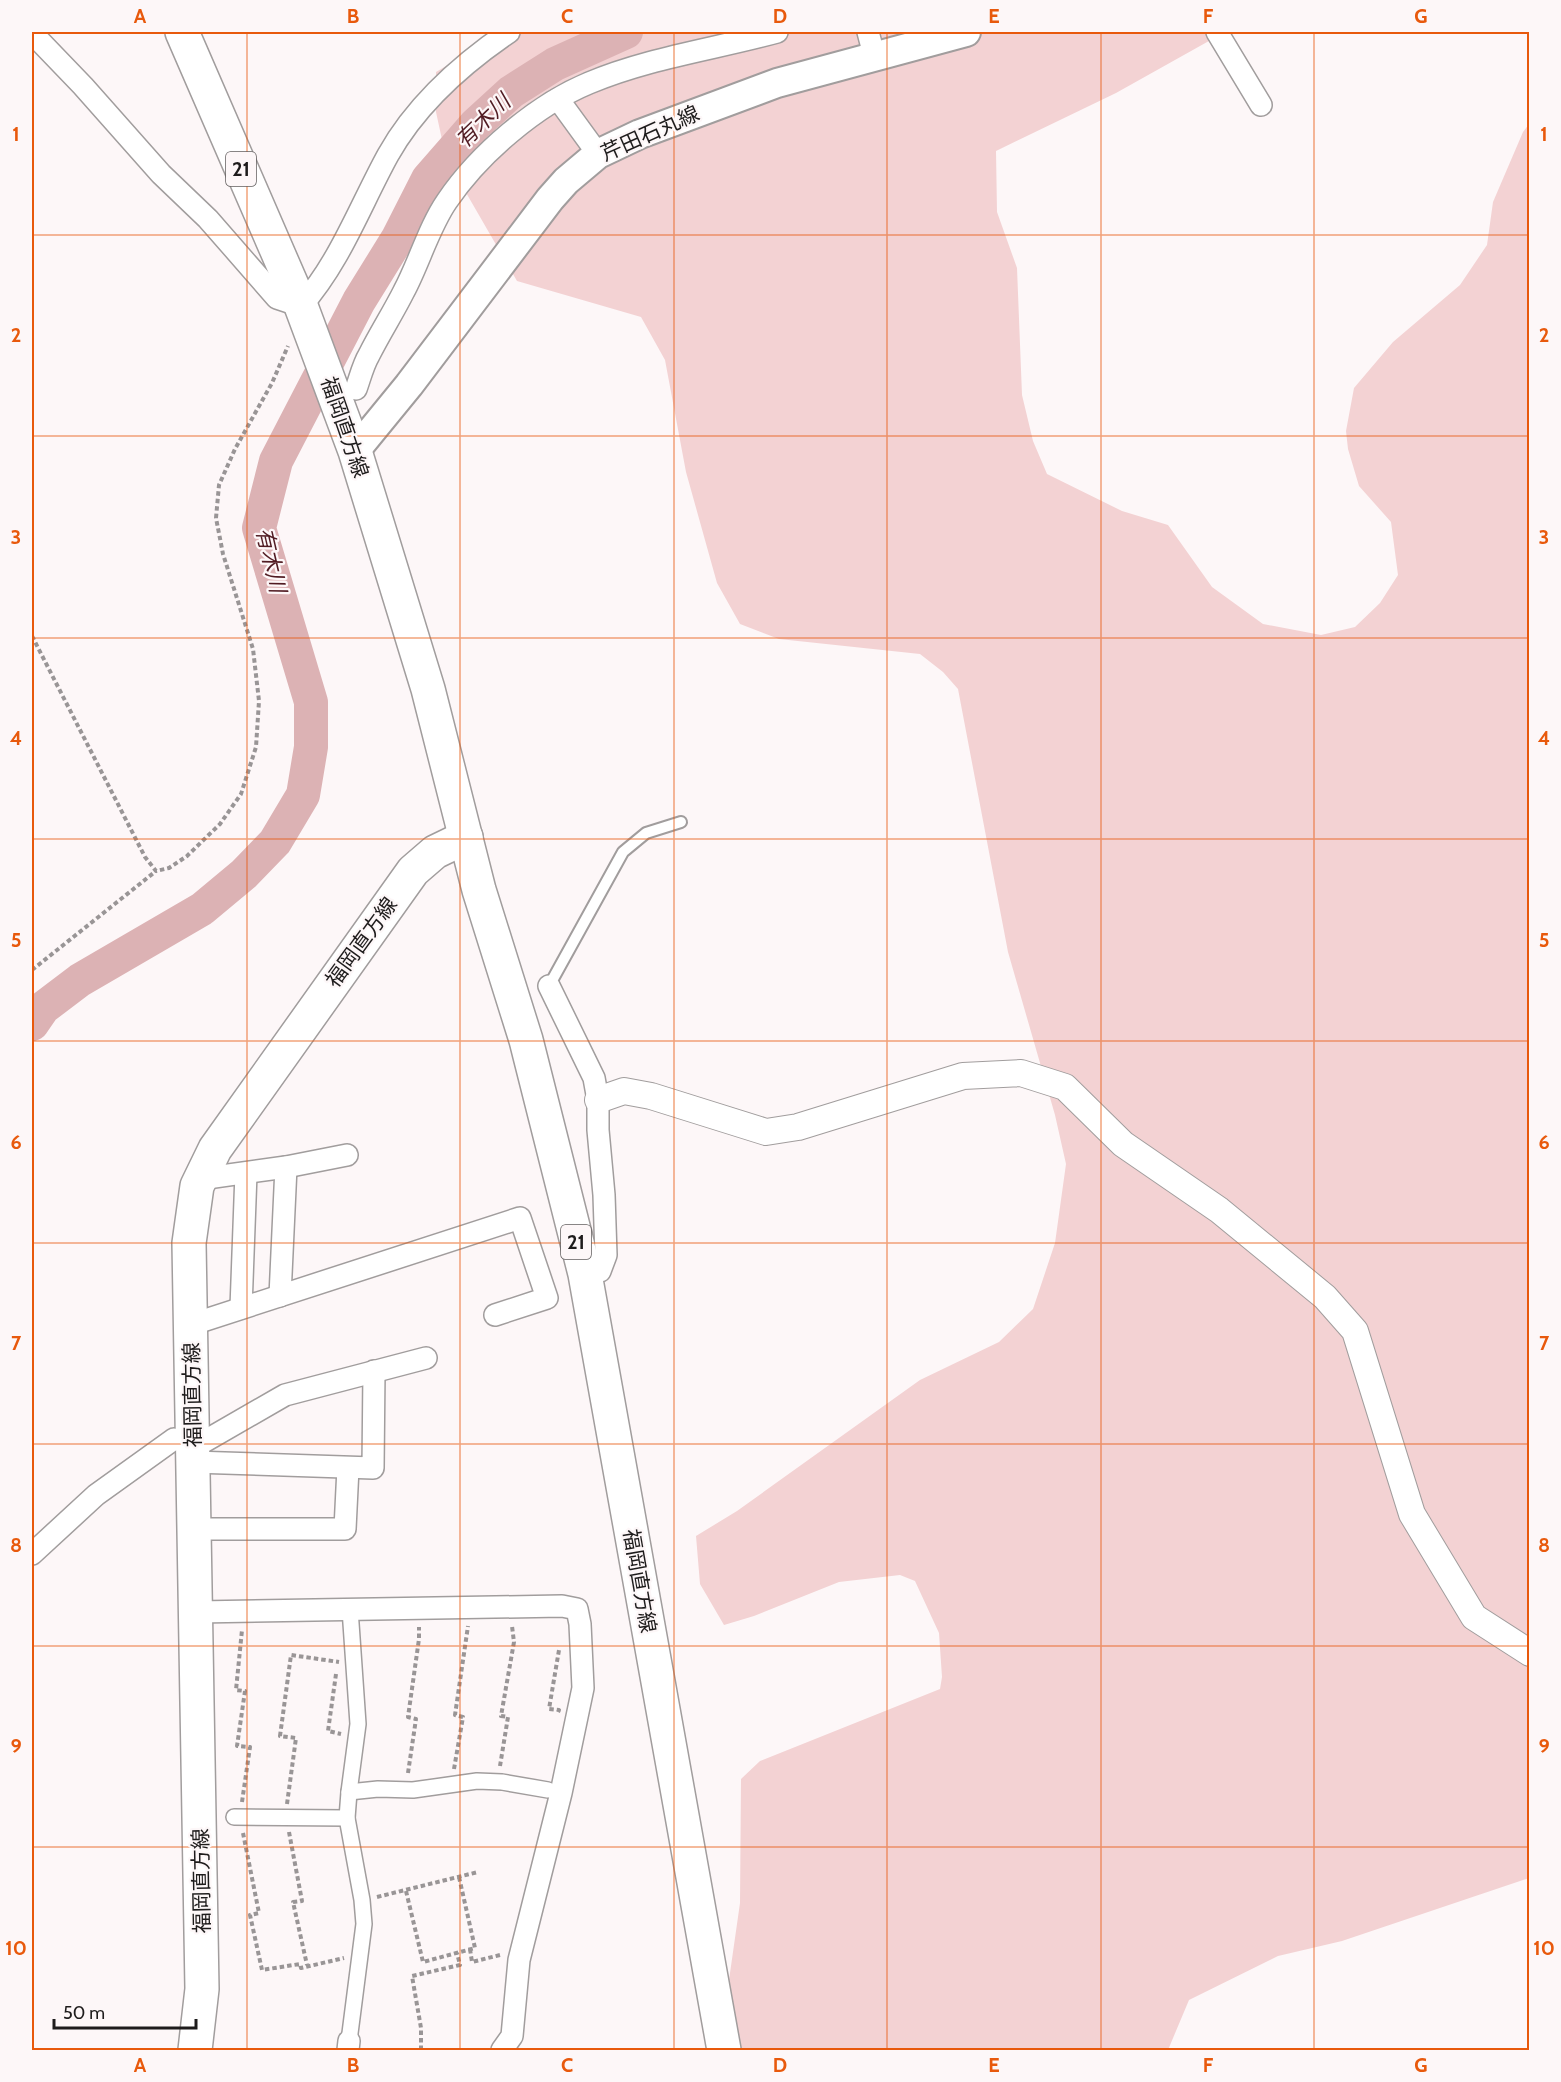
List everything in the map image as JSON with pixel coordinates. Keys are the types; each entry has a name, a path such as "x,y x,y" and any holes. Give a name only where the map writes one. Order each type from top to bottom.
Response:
{"main road":[{"name":"福岡直方線","path":"182,32 300,325 348,401 355,451 428,689 479,890 525,1040 585,1274 724,2050"},
{"name":"芹田石丸線","path":"355,451 409,386 550,199 566,181 598,154 640,134 777,83 871,43 966,32"},
{"name":"福岡直方線","path":"195,2050 202,1989 189,1243 197,1186 215,1149 413,870 435,852 466,837"}],"street":[{"path":"32,33 83,86 161,174 208,219 300,325 389,154 412,118 445,82 509,32"},
{"path":"348,401 368,357 404,292 446,202 478,162 516,129 558,99 587,83 629,68 777,32"},
{"path":"1216,32 1261,105"},
{"path":"558,99 598,154"},
{"path":"549,986 594,1078 598,1100 606,1255 600,1271 585,1274"},
{"path":"598,1100 624,1091 651,1096 766,1132 798,1127 963,1076 1021,1073 1065,1087 1123,1144 1219,1209 1325,1297 1355,1331 1412,1514 1474,1617 1530,1653"},
{"path":"200,1179 286,1167 347,1155"},
{"path":"280,1296 286,1167"},
{"path":"241,1308 246,1173"},
{"path":"190,1325 520,1218 547,1298 495,1315"},
{"path":"193,1451 285,1395 426,1358"},
{"path":"32,1554 96,1495 174,1439 193,1451 372,1468 374,1371"},
{"path":"195,1529 345,1529 348,1467"},
{"path":"197,1612 562,1606 577,1609 580,1624 583,1688 555,1791 521,1950 513,2036 502,2050"},
{"path":"348,2046 364,1924 362,1900 347,1818 358,1724 350,1609"},
{"path":"349,1792 378,1789 406,1790 477,1781 498,1781 555,1791"},
{"path":"237,1817 347,1818"}],"lane":[{"path":"549,986 623,852 645,833 681,822"}],"path":[{"path":"32,970 156,871 169,868 187,856 220,824 241,794 256,747 259,701 253,649 223,554 216,518 219,485 235,449 272,383 300,325"},
{"path":"32,636 145,856 156,871"},
{"path":"498,1781 508,1717 501,1716 514,1642 510,1607"},
{"path":"406,1790 416,1719 408,1717 419,1639 418,1608"},
{"path":"451,1786 464,1717 454,1715 468,1621 467,1608"},
{"path":"244,1611 236,1690 245,1691 237,1746 250,1748 237,1817 260,1913 250,1915 262,1970 300,1964 301,1968 360,1955"},
{"path":"557,1721 559,1710 549,1709 559,1650"},
{"path":"307,1965 293,1902 303,1901 286,1817 296,1738 280,1736 291,1655 345,1663"},
{"path":"338,1662 328,1731 344,1735"},
{"path":"362,1900 478,1872"},
{"path":"406,1891 423,1962 475,1948 459,1877"},
{"path":"470,1949 472,1962 521,1950"},
{"path":"421,2050 421,2028 412,1976 460,1965 457,1953"}],"shaded area":[{"path":"488,32 1225,32 1116,93 996,151 997,212 1017,268 1022,395 1033,441 1047,474 1122,511 1168,525 1212,587 1263,624 1321,635 1355,627 1380,603 1398,575 1391,522 1359,486 1348,449 1346,431 1354,388 1393,342 1460,285 1487,245 1493,202 1523,132 1529,124 1529,1878 1342,1941 1278,1956 1189,2000 1168,2050 719,2050 740,1903 741,1779 760,1761 940,1689 942,1677 939,1633 915,1581 900,1575 839,1582 754,1616 724,1625 700,1584 696,1536 737,1511 920,1380 999,1342 1033,1309 1055,1243 1066,1164 1055,1115 1008,952 958,689 943,672 920,654 779,639 740,624 717,583 686,472 665,360 641,317 517,281 446,158 436,112 436,72 468,53"}],"waterway":[{"name":"有木川","path":"32,1024 43,1008 80,980 202,909 244,874 275,842 303,795 311,747 311,702 259,528 276,461 359,301 398,238 428,179 476,124 511,92 555,64 626,32"}]}
